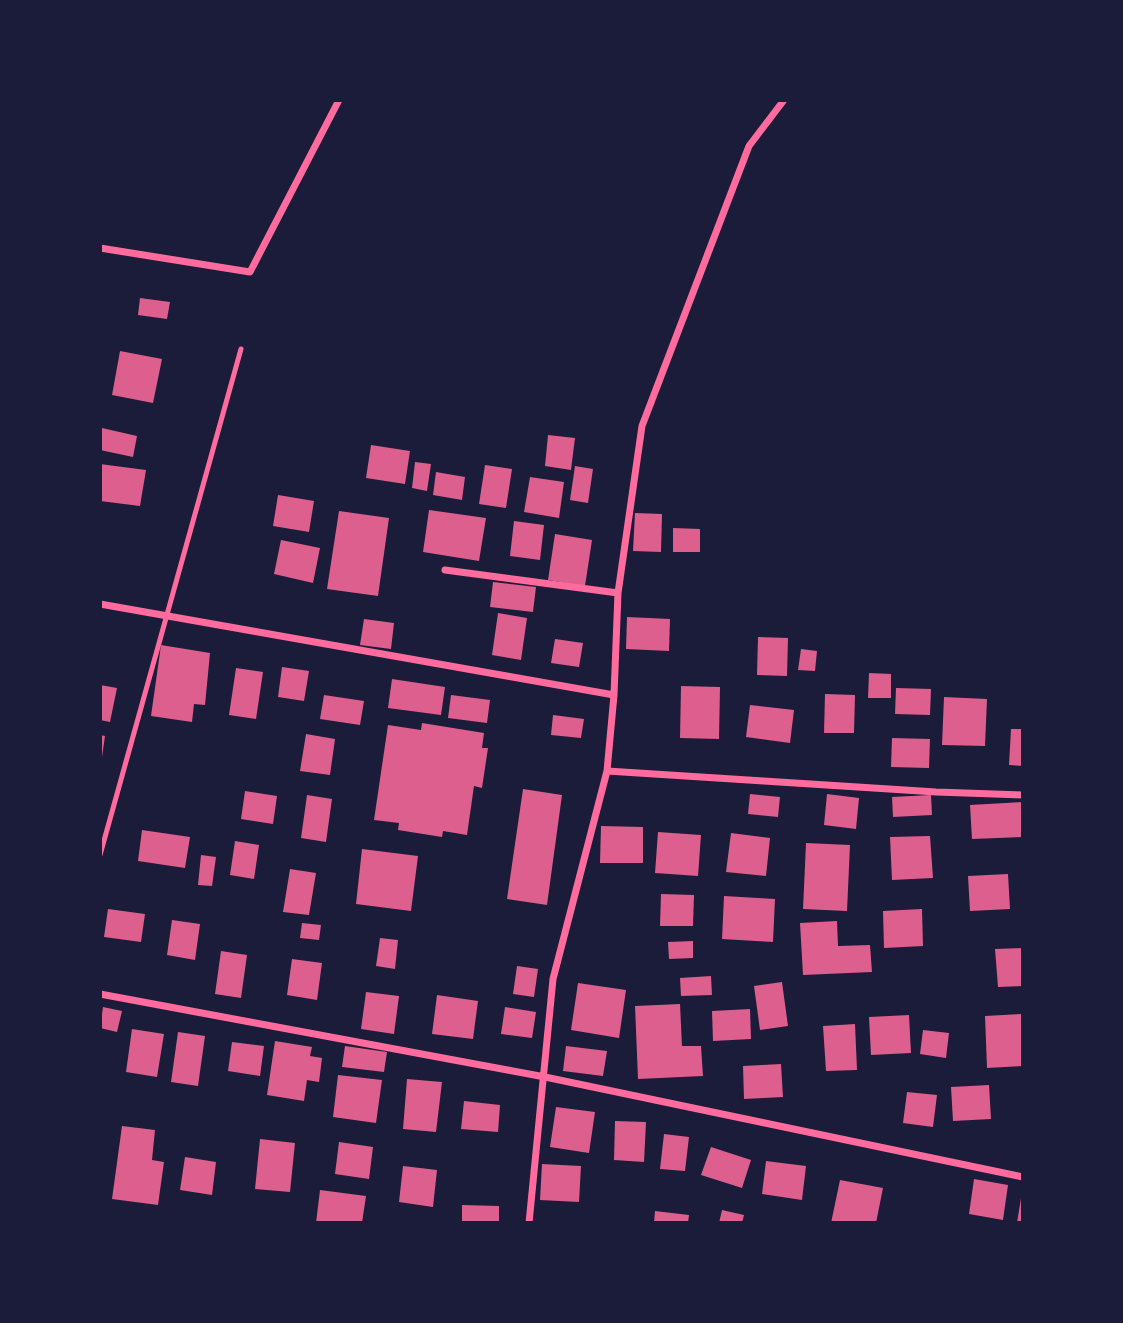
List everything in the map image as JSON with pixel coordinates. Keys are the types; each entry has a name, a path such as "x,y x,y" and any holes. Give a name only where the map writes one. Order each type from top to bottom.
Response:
{"street":[{"path":"100,248 250,272 339,100"},
{"path":"529,1223 554,979 607,771 614,695 618,593 642,426 748,146 784,100"},
{"path":"445,570 618,593"},
{"path":"100,604 167,618 614,695"},
{"path":"607,771 1023,795"},
{"path":"100,994 545,1077 1023,1177"}],"lane":[{"path":"100,855 242,349"}],"building":[{"path":"140,298 170,302 167,319 138,315"},
{"path":"120,351 162,359 153,403 112,395"},
{"path":"102,428 137,436 133,457 100,450"},
{"path":"548,435 575,438 571,470 545,466"},
{"path":"371,445 410,451 405,484 366,478"},
{"path":"415,462 431,464 427,491 412,488"},
{"path":"100,464 146,470 140,506 100,501"},
{"path":"485,465 512,469 506,508 479,504"},
{"path":"575,466 593,469 588,503 570,500"},
{"path":"436,472 465,477 462,500 433,495"},
{"path":"530,477 564,482 559,518 524,512"},
{"path":"278,495 314,501 309,532 273,526"},
{"path":"429,510 486,518 479,561 423,552"},
{"path":"339,511 389,518 378,596 327,589"},
{"path":"635,513 662,514 661,552 633,551"},
{"path":"514,521 544,525 540,560 510,556"},
{"path":"673,528 700,529 700,552 673,552"},
{"path":"555,534 592,540 585,586 548,580"},
{"path":"281,540 320,548 313,583 274,574"},
{"path":"493,582 536,587 533,612 490,607"},
{"path":"498,613 527,618 521,660 492,655"},
{"path":"627,617 670,619 669,651 626,649"},
{"path":"364,619 394,623 391,649 360,645"},
{"path":"758,637 788,638 787,676 757,675"},
{"path":"555,639 583,643 579,667 551,663"},
{"path":"161,645 210,653 205,705 194,704 192,722 151,716"},
{"path":"801,649 817,651 815,671 798,670"},
{"path":"282,667 309,671 304,701 278,697"},
{"path":"236,668 263,672 256,719 229,715"},
{"path":"869,673 891,674 891,698 868,698"},
{"path":"392,679 445,687 441,715 388,708"},
{"path":"100,685 117,688 110,722 100,720"},
{"path":"681,686 720,687 719,739 680,738"},
{"path":"896,688 931,689 930,715 895,714"},
{"path":"825,694 855,695 854,733 824,733"},
{"path":"324,695 364,701 360,725 320,719"},
{"path":"451,695 490,700 487,723 448,718"},
{"path":"944,697 987,699 985,746 942,745"},
{"path":"750,705 794,710 790,743 746,737"},
{"path":"553,715 584,719 581,738 551,735"},
{"path":"422,723 484,733 482,748 488,748 482,788 474,786 467,835 443,831 442,837 398,830 399,823 374,820 388,725 421,730"},
{"path":"1011,729 1023,729 1023,766 1009,765"},
{"path":"306,734 335,739 330,775 300,771"},
{"path":"100,735 105,736 101,764 100,764"},
{"path":"892,738 930,739 929,768 891,767"},
{"path":"523,789 562,795 547,905 507,899"},
{"path":"245,791 277,796 273,824 241,819"},
{"path":"750,794 780,797 778,817 748,814"},
{"path":"827,794 859,798 856,829 824,825"},
{"path":"307,795 332,799 326,842 301,838"},
{"path":"931,795 932,815 893,817 892,797"},
{"path":"1023,802 1023,837 972,839 970,805"},
{"path":"601,826 643,827 643,863 600,863"},
{"path":"142,830 190,837 185,868 138,861"},
{"path":"658,832 701,835 698,876 655,873"},
{"path":"731,833 770,838 766,876 726,872"},
{"path":"930,836 933,878 892,880 890,837"},
{"path":"235,841 259,845 254,879 230,875"},
{"path":"806,843 850,845 847,911 803,909"},
{"path":"362,849 418,856 411,911 356,904"},
{"path":"201,855 216,857 212,886 198,885"},
{"path":"290,869 316,873 309,915 283,912"},
{"path":"1008,874 1010,909 970,911 968,876"},
{"path":"661,894 694,895 693,926 660,926"},
{"path":"724,896 775,899 773,942 722,939"},
{"path":"108,909 145,914 141,942 104,937"},
{"path":"922,909 923,946 884,948 883,911"},
{"path":"172,920 200,924 195,960 167,955"},
{"path":"837,921 838,946 870,945 872,972 803,975 800,923"},
{"path":"302,923 321,925 319,940 300,938"},
{"path":"380,938 398,940 395,969 376,966"},
{"path":"693,941 693,958 669,959 668,942"},
{"path":"1023,948 1023,986 998,987 995,949"},
{"path":"221,951 247,955 241,998 215,994"},
{"path":"292,959 322,963 317,1000 287,995"},
{"path":"517,966 538,969 534,997 513,994"},
{"path":"711,976 712,995 681,996 680,978"},
{"path":"782,982 788,1026 760,1030 754,986"},
{"path":"578,983 626,990 619,1038 571,1030"},
{"path":"366,992 399,996 394,1034 361,1029"},
{"path":"437,995 478,1001 473,1039 432,1034"},
{"path":"680,1004 682,1046 701,1046 703,1076 638,1079 635,1006"},
{"path":"103,1007 122,1011 117,1032 100,1028"},
{"path":"505,1007 536,1012 532,1038 501,1034"},
{"path":"750,1009 751,1039 713,1041 712,1011"},
{"path":"1021,1014 1023,1066 987,1068 985,1016"},
{"path":"909,1015 911,1053 871,1055 869,1017"},
{"path":"855,1024 857,1070 826,1071 823,1026"},
{"path":"132,1029 164,1034 157,1077 126,1072"},
{"path":"923,1030 949,1033 946,1058 920,1054"},
{"path":"178,1032 205,1036 198,1086 171,1082"},
{"path":"275,1041 312,1047 310,1056 322,1058 319,1082 307,1080 304,1101 267,1095"},
{"path":"232,1042 264,1046 260,1076 228,1071"},
{"path":"345,1046 387,1052 384,1072 342,1067"},
{"path":"566,1046 607,1051 603,1076 563,1071"},
{"path":"781,1064 783,1097 744,1099 743,1066"},
{"path":"338,1075 382,1080 376,1123 333,1117"},
{"path":"407,1079 442,1082 436,1132 403,1129"},
{"path":"989,1085 991,1119 953,1121 951,1087"},
{"path":"907,1092 937,1095 933,1127 903,1123"},
{"path":"464,1101 500,1105 498,1132 461,1129"},
{"path":"556,1107 595,1112 589,1153 550,1147"},
{"path":"615,1121 646,1122 644,1162 614,1160"},
{"path":"122,1126 155,1130 152,1160 164,1162 158,1205 112,1199"},
{"path":"664,1134 689,1137 685,1171 660,1169"},
{"path":"260,1139 295,1143 290,1192 255,1189"},
{"path":"339,1142 373,1147 369,1179 335,1174"},
{"path":"711,1147 751,1160 742,1188 701,1175"},
{"path":"185,1157 216,1162 212,1195 180,1190"},
{"path":"766,1161 806,1166 802,1200 762,1194"},
{"path":"542,1164 581,1166 579,1202 540,1200"},
{"path":"403,1166 437,1170 433,1207 399,1202"},
{"path":"974,1179 1008,1185 1003,1220 969,1214"},
{"path":"840,1180 883,1188 876,1223 831,1223"},
{"path":"320,1190 366,1196 362,1223 316,1223"},
{"path":"1021,1198 1023,1223 1017,1223"},
{"path":"462,1205 499,1206 499,1223 462,1223"},
{"path":"722,1210 744,1215 742,1223 719,1223"},
{"path":"655,1211 689,1215 688,1223 654,1223"}]}
